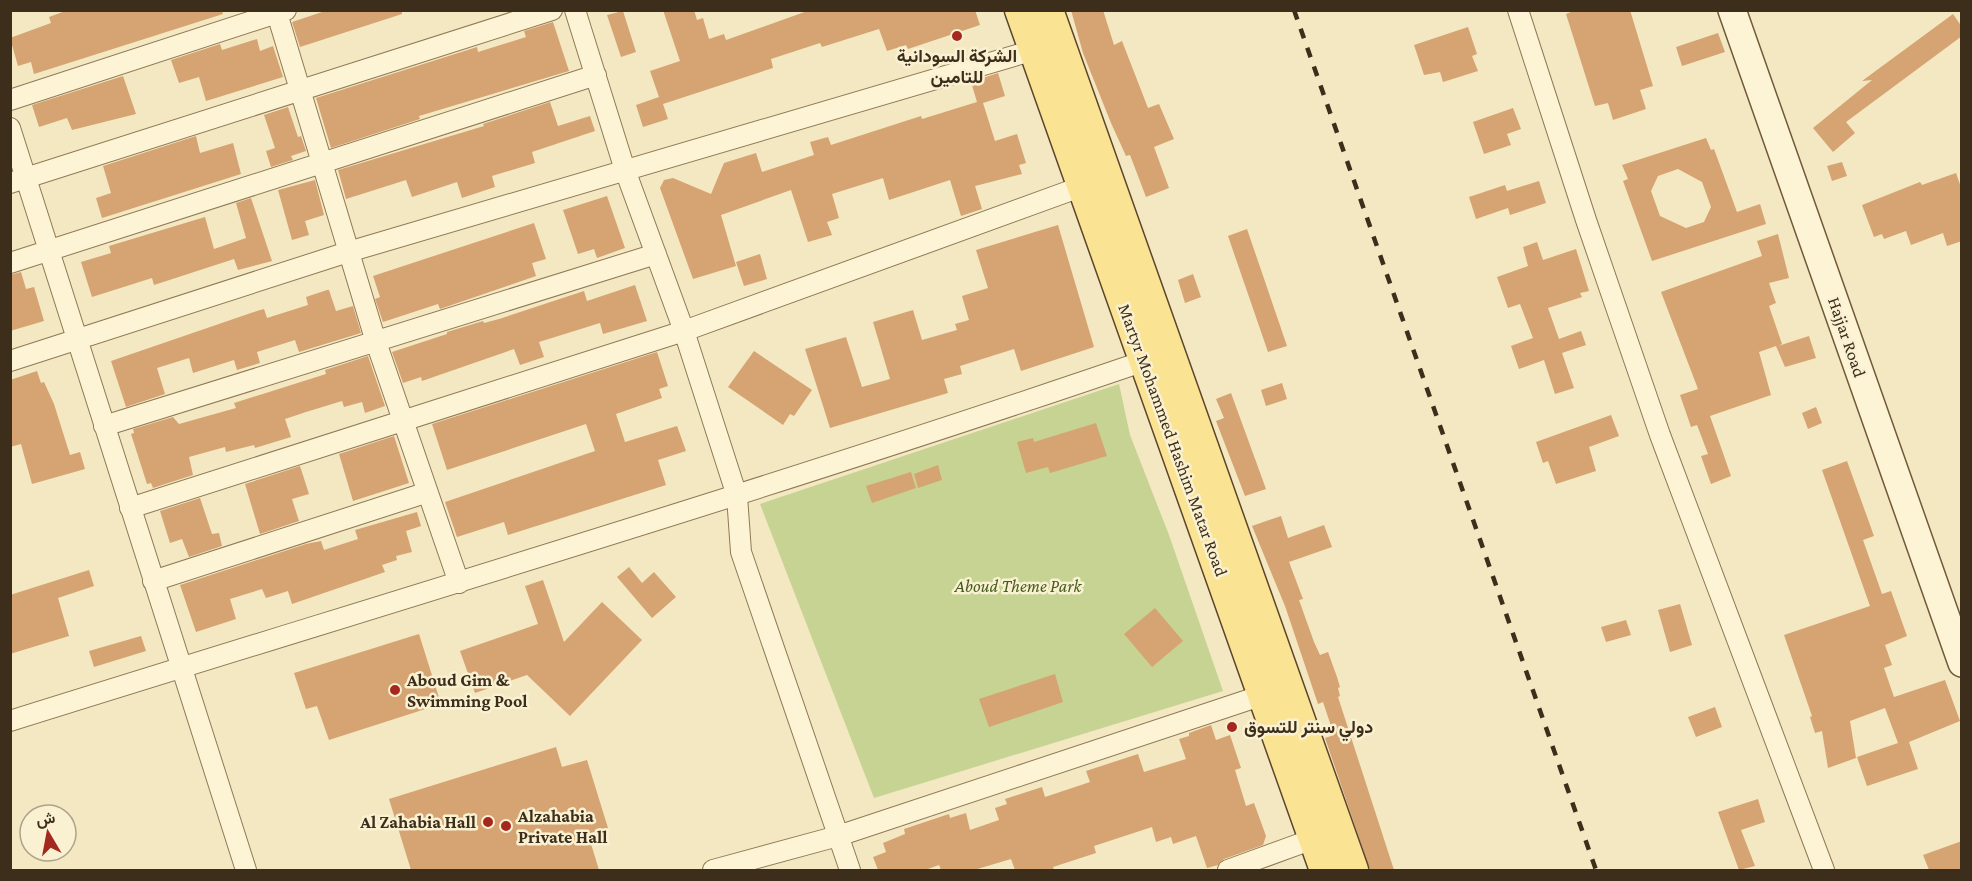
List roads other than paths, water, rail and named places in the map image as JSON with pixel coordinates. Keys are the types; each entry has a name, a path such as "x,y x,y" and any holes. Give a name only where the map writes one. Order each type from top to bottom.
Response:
{"main road":[{"name":"Martyr Mohammed Hashim Matar Road","path":"1020,10 1083,186 1157,357 1353,870"},
{"name":"Martyr Mohammed Hashim Matar Road","path":"1048,10 1263,695 1325,870"}],"street":[{"path":"18,180 552,10"},
{"path":"575,10 625,170 684,330 737,496 741,552 850,870"},
{"path":"1518,10 1586,220 1660,435 1824,870"},
{"name":"Hajjar Road","path":"1732,10 1962,663"},
{"path":"10,100 279,11 376,342 426,493 459,583"},
{"path":"10,361 348,252 1034,50"},
{"path":"10,263 322,161 596,75"},
{"path":"10,128 18,180 49,250 246,870"},
{"path":"130,508 684,330 1083,186"},
{"path":"104,426 656,254"},
{"path":"10,721 737,496 974,420 1157,357"},
{"path":"153,580 426,493"},
{"path":"713,870 838,836 1263,695"},
{"path":"1228,870 1313,839"}],"railway":[{"path":"1294,10 1596,870"}],"place":[{"name":"الشركة السودانية للتامين","path":"957,36"},
{"name":"Aboud Gim & Swimming Pool","path":"395,690"},
{"name":"دولي سنتر للتسوق","path":"1232,727"},
{"name":"Al Zahabia Hall","path":"488,822"},
{"name":"Alzahabia Private Hall","path":"506,826"}],"park label":[{"name":"Aboud Theme Park","path":"1018,586"}]}
